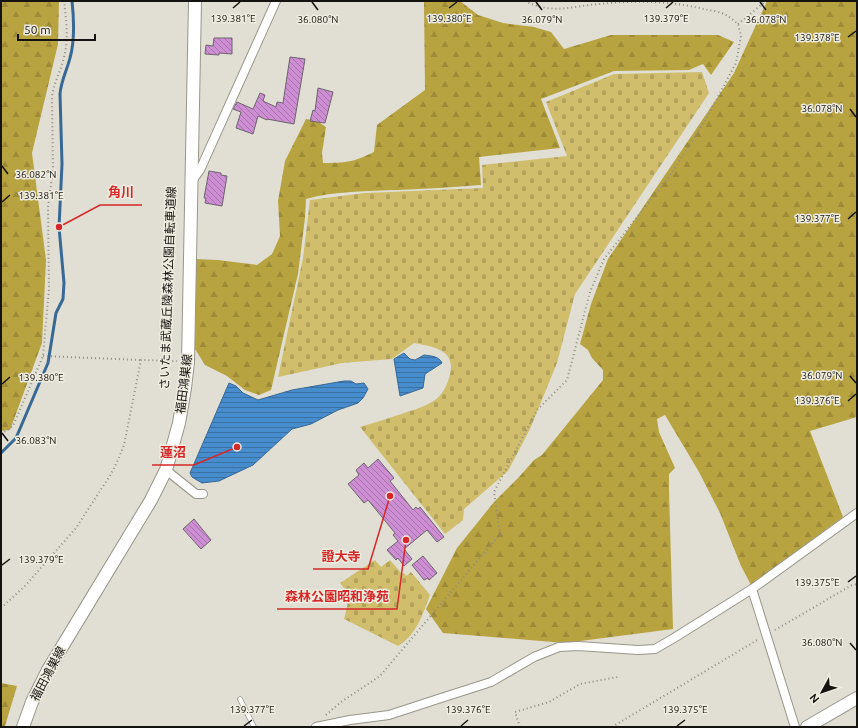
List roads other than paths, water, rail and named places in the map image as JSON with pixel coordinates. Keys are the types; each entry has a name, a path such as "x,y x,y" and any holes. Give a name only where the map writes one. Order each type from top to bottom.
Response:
{"main road":[{"name":"福田鴻巣線","path":"23,727 32,702 48,670 151,500 166,470 179,423 185,388 183,362 191,181 195,1"},
{"path":"807,727 857,698"}],"street":[{"path":"191,181 200,170 276,1"},
{"path":"166,470 196,494 203,494"},
{"path":"316,727 350,720 389,715 491,682 534,657 559,647 578,646 638,650 655,649 752,589 857,513"},
{"path":"752,589 765,635 795,727"}],"lane":[{"path":"240,699 254,727"}],"water":[{"path":"404,353 410,359 415,360 424,355 432,356 437,358 442,363 425,374 423,388 400,396 394,359"},
{"path":"351,381 356,384 364,383 368,389 358,403 338,410 311,424 292,429 253,465 219,481 202,483 192,477 190,473 229,383 236,386 243,393 258,400 292,390"}],"waterway":[{"path":"1,453 16,438 48,363 56,313 63,299 64,283 59,227 62,164 60,94 73,44 74,22 72,1"}],"place":[{"name":"角川","path":"59,227"},
{"name":"蓮沼","path":"237,447"},
{"name":"證大寺","path":"390,496"},
{"name":"森林公園昭和浄苑","path":"406,540"}]}
